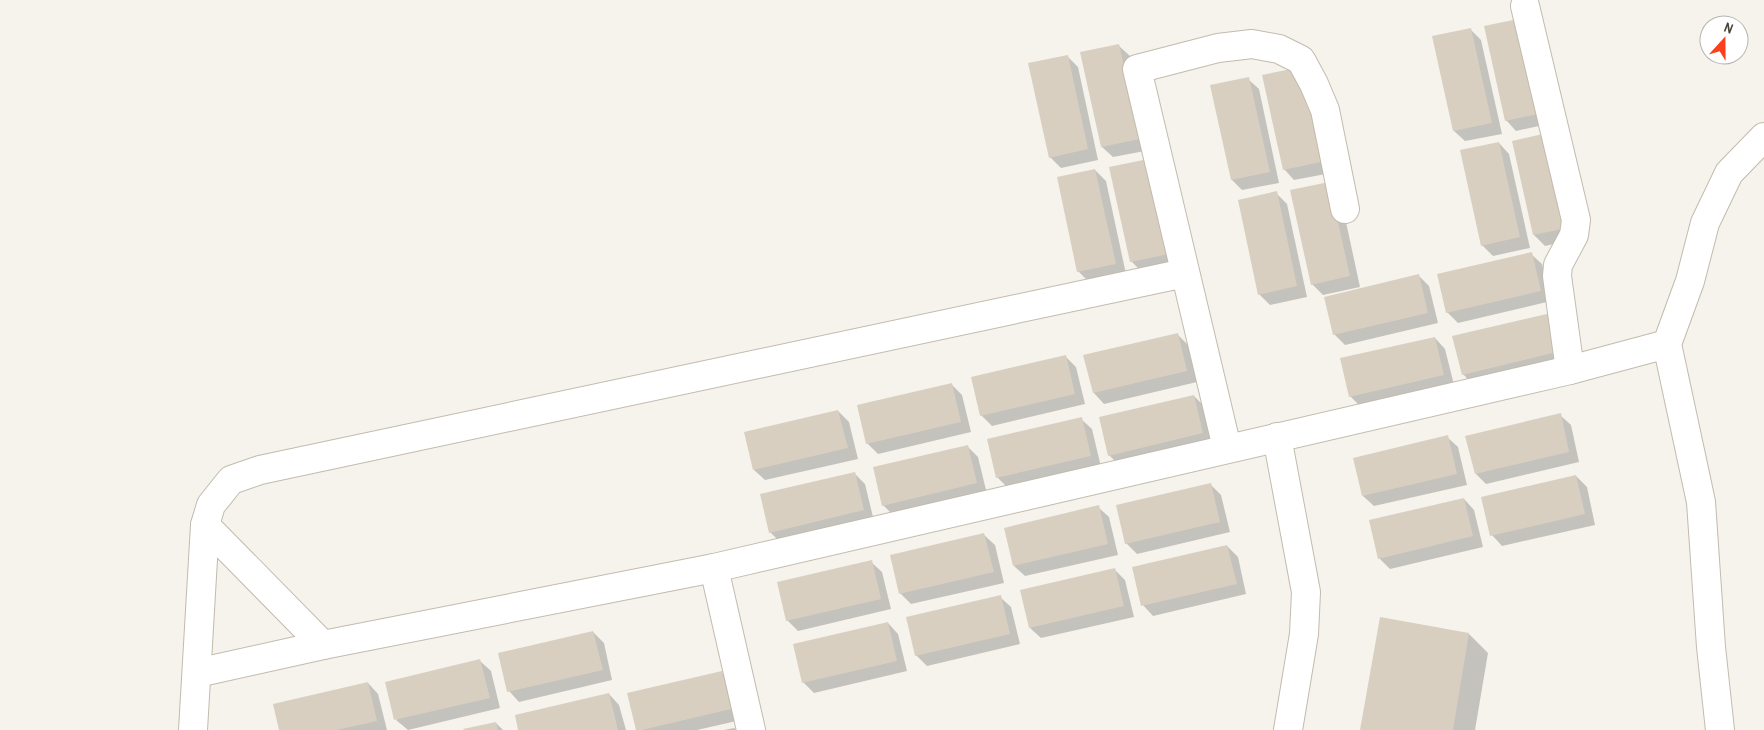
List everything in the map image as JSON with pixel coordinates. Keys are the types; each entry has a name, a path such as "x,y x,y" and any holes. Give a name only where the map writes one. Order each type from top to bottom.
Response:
{"street":[{"path":"1525,6 1576,220 1574,235 1558,265 1556,276 1570,370"},
{"path":"1227,448 1137,69 1218,48 1252,44 1279,49 1301,60 1314,84 1324,110 1345,209"},
{"path":"1720,730 1711,647 1701,502 1667,344 1690,281 1705,223 1728,173 1764,137"},
{"path":"193,730 205,526 211,505 231,480 260,470 1185,273"},
{"path":"197,673 323,645 714,568 1570,370 1667,344"},
{"path":"1277,437 1306,592 1304,634 1288,730"},
{"path":"205,526 323,645"},
{"path":"714,568 751,730"}],"building":[{"path":"1523,18 1543,113 1505,121 1484,26"},
{"path":"1471,28 1492,123 1453,131 1432,36"},
{"path":"1119,44 1140,139 1101,147 1080,52"},
{"path":"1068,55 1088,149 1049,158 1028,63"},
{"path":"1301,67 1321,162 1283,170 1262,75"},
{"path":"1249,77 1270,172 1231,180 1210,85"},
{"path":"1552,132 1572,227 1533,235 1512,141"},
{"path":"1499,142 1520,237 1481,246 1460,150"},
{"path":"1148,159 1169,254 1130,262 1109,167"},
{"path":"1095,169 1116,264 1077,272 1057,177"},
{"path":"1329,182 1350,276 1311,285 1290,190"},
{"path":"1277,191 1297,286 1258,295 1238,200"},
{"path":"1532,252 1541,291 1446,313 1437,274"},
{"path":"1419,274 1428,313 1333,335 1324,297"},
{"path":"1547,314 1557,352 1462,375 1452,336"},
{"path":"1178,333 1187,371 1093,393 1083,355"},
{"path":"1435,337 1444,375 1349,397 1340,358"},
{"path":"1066,355 1075,394 980,416 971,377"},
{"path":"952,383 961,422 866,444 857,405"},
{"path":"1194,395 1203,433 1108,456 1099,417"},
{"path":"838,410 848,448 753,470 744,432"},
{"path":"1561,413 1569,452 1475,474 1465,436"},
{"path":"1082,417 1091,456 996,478 987,439"},
{"path":"1448,435 1457,474 1362,496 1353,458"},
{"path":"968,445 977,483 882,506 873,467"},
{"path":"855,472 864,510 769,533 760,494"},
{"path":"1576,475 1585,514 1490,536 1481,497"},
{"path":"1211,483 1220,522 1125,544 1116,505"},
{"path":"1464,498 1473,536 1378,559 1369,520"},
{"path":"1099,505 1108,544 1013,566 1004,528"},
{"path":"984,533 994,572 899,594 890,555"},
{"path":"1227,545 1237,584 1141,606 1132,567"},
{"path":"872,560 881,599 786,621 777,582"},
{"path":"1115,568 1124,606 1029,628 1020,590"},
{"path":"1001,595 1010,634 915,656 906,617"},
{"path":"1380,617 1469,633 1453,730 1360,730"},
{"path":"888,622 897,661 802,683 793,644"},
{"path":"593,631 603,670 507,692 498,653"},
{"path":"480,659 490,698 394,720 385,682"},
{"path":"722,671 731,709 636,730 627,693"},
{"path":"368,682 377,721 337,730 279,730 273,704"},
{"path":"609,693 618,730 518,730 515,715"},
{"path":"496,722 498,730 463,729"}]}
